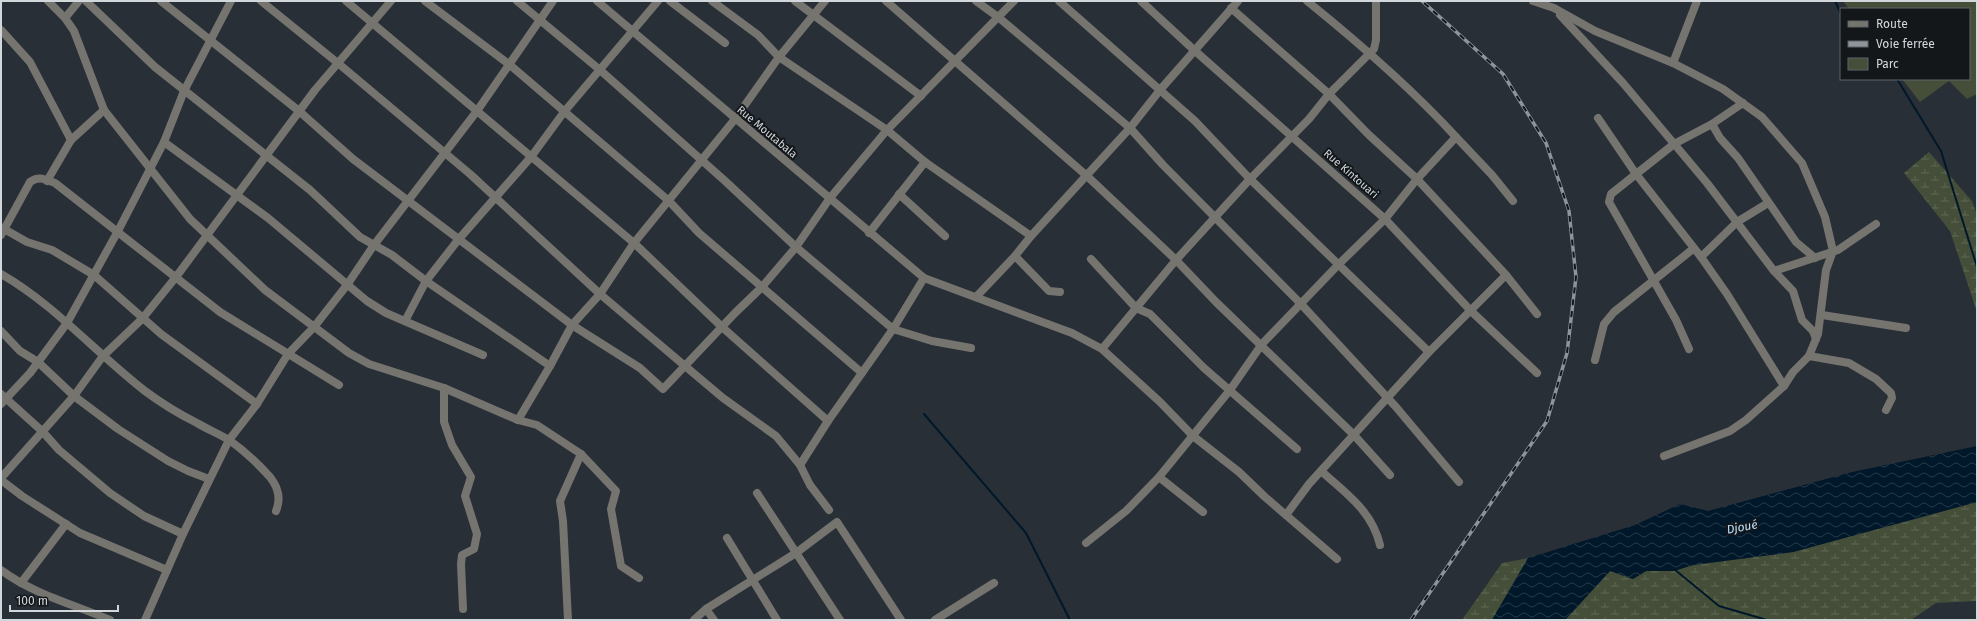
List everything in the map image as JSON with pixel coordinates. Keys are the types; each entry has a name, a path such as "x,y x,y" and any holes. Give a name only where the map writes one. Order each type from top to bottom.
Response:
{"street":[{"path":"48,1 65,18 77,37 85,63 104,110 190,219 206,236 265,290 349,353 369,364 444,388 518,420 536,425 581,454 616,491 610,509 621,566 639,578"},
{"path":"65,18 79,1"},
{"path":"86,1 155,67 310,190 360,237 392,255 426,282 550,366"},
{"path":"161,1 299,111 353,159 572,325 640,368 664,390 722,327 762,287 796,247 830,198 887,130 1014,1"},
{"path":"183,534 144,516 110,493 59,450 43,432 2,399 30,373 67,323 118,231 149,168 164,142 184,91 231,1"},
{"path":"261,1 446,153 496,197 600,294 685,366 723,398 776,436 800,465 810,485 829,510"},
{"path":"346,1 634,243 722,327 828,421"},
{"path":"167,570 92,539 22,496 1,479 74,396 103,356 142,318 176,277 206,236 238,197 299,111 391,1"},
{"path":"425,1 510,65 669,201 699,233 862,373"},
{"path":"517,1 541,19 600,70 796,247 893,329 932,341 971,348"},
{"path":"145,620 183,534 229,440 256,404 288,354 314,327 347,285 374,244 407,200 446,153 477,111 553,1"},
{"name":"Rue Moutabala","path":"597,1 924,278 1072,333 1102,350 1160,402 1193,436 1239,472 1337,559"},
{"path":"405,321 426,282 458,240 531,156 564,112 658,1"},
{"path":"670,1 725,43"},
{"path":"712,1 758,35 779,58 887,130 925,162 1031,236"},
{"path":"795,1 921,96"},
{"path":"518,420 572,325 600,294 634,243 735,119 779,58 825,1"},
{"path":"886,1 1087,176 1176,260 1216,302 1262,344 1354,435 1390,475"},
{"path":"976,1 998,17 1130,128 1214,218 1302,304 1387,398 1459,482"},
{"path":"1059,1 1195,121 1250,179 1429,352"},
{"name":"Rue Kintouari","path":"1141,1 1194,50 1385,219 1471,311 1537,373"},
{"path":"976,297 1015,256 1031,236 1130,128 1194,50 1238,1"},
{"path":"1307,1 1369,54 1428,108 1492,175 1513,201"},
{"path":"1102,350 1176,260 1250,179 1292,137 1329,94 1369,54 1376,45 1376,1"},
{"path":"1532,1 1554,8 1595,31 1673,63 1723,88 1762,117 1802,163 1825,217 1833,251 1826,270 1822,315 1816,339 1809,356 1793,372 1784,386 1746,420 1730,431 1664,456"},
{"path":"1673,63 1697,1"},
{"path":"1231,8 1329,94 1369,135 1417,179 1506,275 1537,314"},
{"path":"1554,8 1623,83 1707,183 1774,271 1793,291 1802,320 1813,331 1816,339"},
{"path":"1,30 30,62 71,140"},
{"path":"1689,349 1676,320 1609,202 1611,194 1674,144 1712,124 1743,103"},
{"path":"47,181 71,140 104,110"},
{"path":"1598,118 1636,174 1693,249 1701,257 1727,294 1784,386"},
{"path":"1712,124 1720,138 1738,158 1796,242 1815,258"},
{"path":"1086,543 1126,511 1159,477 1230,390 1262,344 1338,265 1385,219 1417,179 1456,138"},
{"path":"164,142 274,222 347,285 386,313 483,354"},
{"path":"870,233 925,162"},
{"path":"256,404 142,318 94,274 52,250 3,232 30,182 36,179 44,179 55,183 220,312 339,385"},
{"path":"900,194 945,236"},
{"path":"1701,257 1738,222 1768,203"},
{"path":"1774,271 1838,250 1876,224"},
{"path":"1595,360 1604,324 1614,312 1693,249"},
{"path":"1015,256 1049,291 1060,292"},
{"path":"1091,259 1136,308 1150,314 1192,357 1297,449"},
{"path":"1,274 29,292 67,323 103,356 148,392 189,419 229,440 271,478 279,495 276,511"},
{"path":"1286,515 1321,471 1429,352 1506,275"},
{"path":"800,465 828,421 893,329 924,278"},
{"path":"1822,315 1906,328"},
{"path":"1,331 20,350 38,362 74,396 118,429 168,461 209,479"},
{"path":"1809,356 1849,363 1876,379 1891,393 1892,398 1886,410"},
{"path":"444,388 444,422 452,445 471,477 465,496 477,534 474,549 462,555 463,609"},
{"path":"568,620 563,521 560,501 581,454"},
{"path":"1321,471 1358,503 1368,514 1378,535 1380,545"},
{"path":"1159,477 1203,512"},
{"path":"757,493 840,620"},
{"path":"694,620 706,609 796,553 837,522 901,620"},
{"path":"21,583 66,524"},
{"path":"728,538 752,581 777,620"},
{"path":"1,570 21,583 110,620"},
{"path":"935,620 994,584"},
{"path":"706,609 714,620"}],"green space":[{"path":"1843,1 1977,1 1977,94 1967,99 1949,81 1920,102 1903,80 1970,80 1970,8 1848,8"},
{"path":"1929,152 1972,201 1977,215 1977,312 1950,231 1904,173"},
{"path":"1977,502 1977,601 1936,603 1911,620 1565,620 1610,571 1633,579 1646,571 1674,571 1693,565 1793,552"},
{"path":"1528,558 1492,620 1462,620 1502,563"}],"water":[{"name":"Djoué","path":"1977,446 1977,502 1793,552 1693,565 1674,571 1646,571 1633,579 1610,571 1565,620 1492,620 1528,558 1635,525 1680,504 1708,511 1852,472"}],"waterway":[{"path":"1835,1 1840,12"},
{"path":"1898,80 1941,151 1977,267"},
{"path":"924,414 1026,533 1070,620"},
{"path":"1674,569 1719,606 1767,620"}],"railway":[{"path":"1411,620 1547,421 1567,353 1576,277 1569,211 1546,143 1503,74 1422,1"}]}
